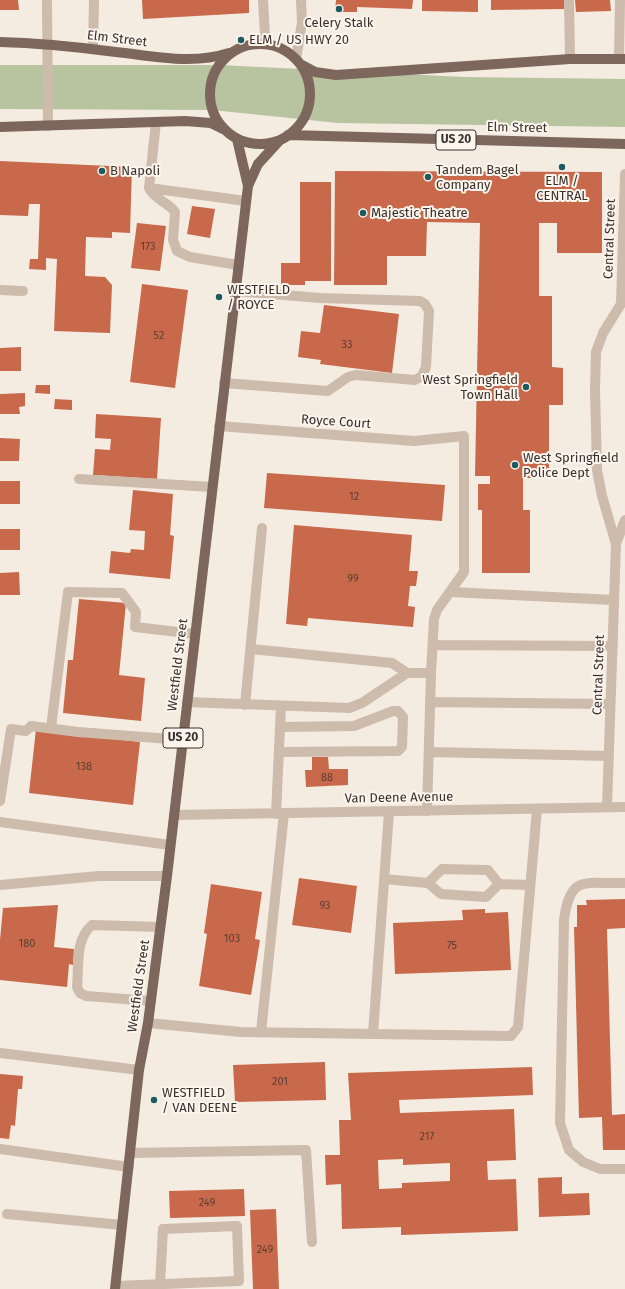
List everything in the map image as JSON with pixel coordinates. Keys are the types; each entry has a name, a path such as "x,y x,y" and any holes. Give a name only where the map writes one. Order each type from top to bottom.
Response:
{"main road":[{"name":"Elm Street","path":"0,42 46,43 182,60 212,58 231,52"},
{"path":"298,62 304,69 310,85 310,102 305,118 294,131 284,138 264,144 247,143 237,140 220,125 212,110 209,94 212,78 219,65 231,52 246,45 262,43 279,47 298,62 315,72 336,75 456,68 570,59 622,59"},
{"path":"0,127 202,122 217,125 226,130"},
{"name":"Elm Street","path":"284,138 625,144"},
{"name":"Westfield Street","path":"116,1288 139,1070 148,1023 167,876 248,186 258,164 284,138"},
{"name":"Westfield Street","path":"237,140 248,186"}],"street":[{"path":"47,0 46,43 48,126"},
{"path":"93,49 94,0"},
{"path":"262,43 265,31 263,0"},
{"path":"298,62 302,22 301,0"},
{"path":"569,0 570,59"},
{"path":"620,0 622,59"},
{"path":"156,122 149,188 152,194 172,207 176,212 173,240 177,251 190,257 238,265"},
{"name":"Central Street","path":"607,807 614,600 620,587 616,544 602,496 597,470 595,390 596,352 603,333 623,307 625,174"},
{"path":"149,188 246,202"},
{"path":"0,290 23,291"},
{"path":"224,383 328,391 348,377 356,375 415,380 422,376 426,367 429,312 425,304 420,301 320,298 235,290"},
{"name":"Royce Court","path":"219,426 414,441 450,436 464,436 464,572 451,592"},
{"path":"79,479 212,487"},
{"name":"Central Street","path":"616,544 625,520"},
{"path":"245,705 262,528"},
{"path":"51,728 68,592 122,593 136,612 135,627 195,634"},
{"path":"427,811 434,619 437,610 451,592 614,600"},
{"path":"433,644 613,646"},
{"path":"251,649 392,663 408,673 431,673"},
{"path":"187,702 349,708 362,703 408,673"},
{"path":"430,702 610,704"},
{"path":"261,1032 280,813 280,706"},
{"path":"279,752 398,751 402,747 403,717 398,711 394,711 354,726 280,728"},
{"path":"0,800 11,729 26,731 31,726 183,740"},
{"path":"429,752 609,756"},
{"name":"Van Deene Avenue","path":"174,815 625,807"},
{"path":"148,1023 261,1032 511,1036 518,1027 529,885 537,809"},
{"path":"373,1034 389,812"},
{"path":"0,822 170,845"},
{"path":"428,883 442,869 488,870 499,884"},
{"path":"0,885 99,876 167,876"},
{"path":"384,879 428,883 441,894 486,897 499,884 529,885"},
{"path":"625,883 578,885 572,890 566,901 564,920 560,1122 569,1150 583,1162 600,1169 625,1169"},
{"path":"151,1001 86,996 80,993 77,987 80,941 85,931 92,925 160,927"},
{"path":"0,1053 139,1070"},
{"path":"0,1149 129,1168"},
{"path":"130,1153 306,1150 312,1242"},
{"path":"7,1214 122,1225"},
{"path":"116,1288 160,1284 239,1281 238,1226 163,1229 160,1284"}],"green space":[{"path":"0,65 219,65 464,77 625,79 625,127 338,123 212,110 0,109"}],"building":[{"path":"0,0 18,0 19,10 0,10"},
{"path":"142,0 249,0 249,13 143,19"},
{"path":"336,0 413,0 412,9 357,7 357,12 335,12"},
{"path":"422,0 478,0 478,12 422,11"},
{"path":"491,0 564,0 564,9 491,10"},
{"path":"575,0 610,0 611,11 576,12"},
{"path":"0,161 132,167 130,233 112,232 112,238 86,237 85,276 105,277 112,285 110,333 54,331 57,259 46,258 46,270 29,269 30,259 38,259 40,204 29,204 28,216 0,215"},
{"path":"335,171 602,172 602,253 557,253 557,223 539,223 539,296 552,296 552,367 563,368 563,405 549,405 549,478 523,478 523,510 530,510 530,573 482,573 482,510 478,510 478,484 490,484 490,476 475,476 480,223 427,222 426,256 387,256 387,285 334,285"},
{"path":"300,182 331,182 331,281 305,281 305,285 281,285 281,263 300,263"},
{"path":"192,206 215,209 210,238 187,234"},
{"path":"137,223 166,226 160,271 131,268"},
{"path":"142,284 188,290 175,388 130,382"},
{"path":"324,305 399,314 392,373 320,364 321,360 298,357 301,331 320,333"},
{"path":"21,347 21,371 0,371 0,348"},
{"path":"36,385 50,385 50,394 35,393"},
{"path":"25,393 25,406 19,407 20,414 0,414 0,394"},
{"path":"55,399 72,400 72,410 54,409"},
{"path":"96,414 161,418 157,479 93,475 95,449 110,450 111,439 95,438"},
{"path":"0,438 20,439 19,461 0,461"},
{"path":"267,473 445,485 442,521 264,508"},
{"path":"0,481 20,481 20,504 0,504"},
{"path":"133,490 173,494 170,535 174,536 170,579 109,573 111,551 130,553 131,549 144,550 145,531 129,530"},
{"path":"294,525 412,535 409,571 418,571 416,586 410,586 408,606 415,607 413,627 308,618 307,626 286,624"},
{"path":"0,529 20,529 20,550 0,550"},
{"path":"19,572 20,595 0,595 0,573"},
{"path":"79,599 126,603 119,675 145,678 141,721 63,713 68,660 73,660"},
{"path":"36,729 140,742 133,805 29,793"},
{"path":"312,757 328,757 329,769 348,769 348,785 306,787 305,770 312,770"},
{"path":"299,878 357,886 351,933 292,925"},
{"path":"211,884 262,892 255,939 260,940 251,995 199,986 207,934 204,933"},
{"path":"625,899 625,928 607,929 612,1115 625,1114 625,1150 603,1150 602,1117 579,1118 574,927 577,927 577,905 587,905 586,900"},
{"path":"58,905 54,947 74,949 73,965 69,964 67,987 0,980 0,940 3,908"},
{"path":"485,909 485,913 508,912 511,970 395,974 393,923 463,920 462,910"},
{"path":"325,1062 326,1100 235,1102 233,1065"},
{"path":"532,1067 533,1095 399,1100 400,1113 514,1109 516,1160 487,1161 488,1180 516,1179 518,1231 401,1235 401,1227 342,1229 341,1184 326,1185 325,1155 340,1155 339,1120 351,1120 348,1073","holes":["403,1159 403,1165 450,1163 450,1181 402,1183 402,1188 379,1189 378,1160"]},
{"path":"0,1074 23,1076 22,1089 18,1089 15,1126 11,1125 9,1139 0,1138"},
{"path":"562,1177 562,1194 589,1193 590,1215 539,1217 538,1178"},
{"path":"244,1189 245,1216 170,1218 169,1191"},
{"path":"276,1209 279,1289 253,1289 250,1210"}],"place":[{"name":"Celery Stalk","path":"339,9"},
{"name":"ELM / US HWY 20","path":"241,40"},
{"name":"ELM / CENTRAL","path":"562,167"},
{"name":"B Napoli","path":"102,171"},
{"name":"Tandem Bagel Company","path":"428,177"},
{"name":"Majestic Theatre","path":"363,213"},
{"name":"WESTFIELD / ROYCE","path":"219,297"},
{"name":"West Springfield Town Hall","path":"526,387"},
{"name":"West Springfield Police Dept","path":"515,465"},
{"name":"WESTFIELD / VAN DEENE","path":"154,1100"}]}
